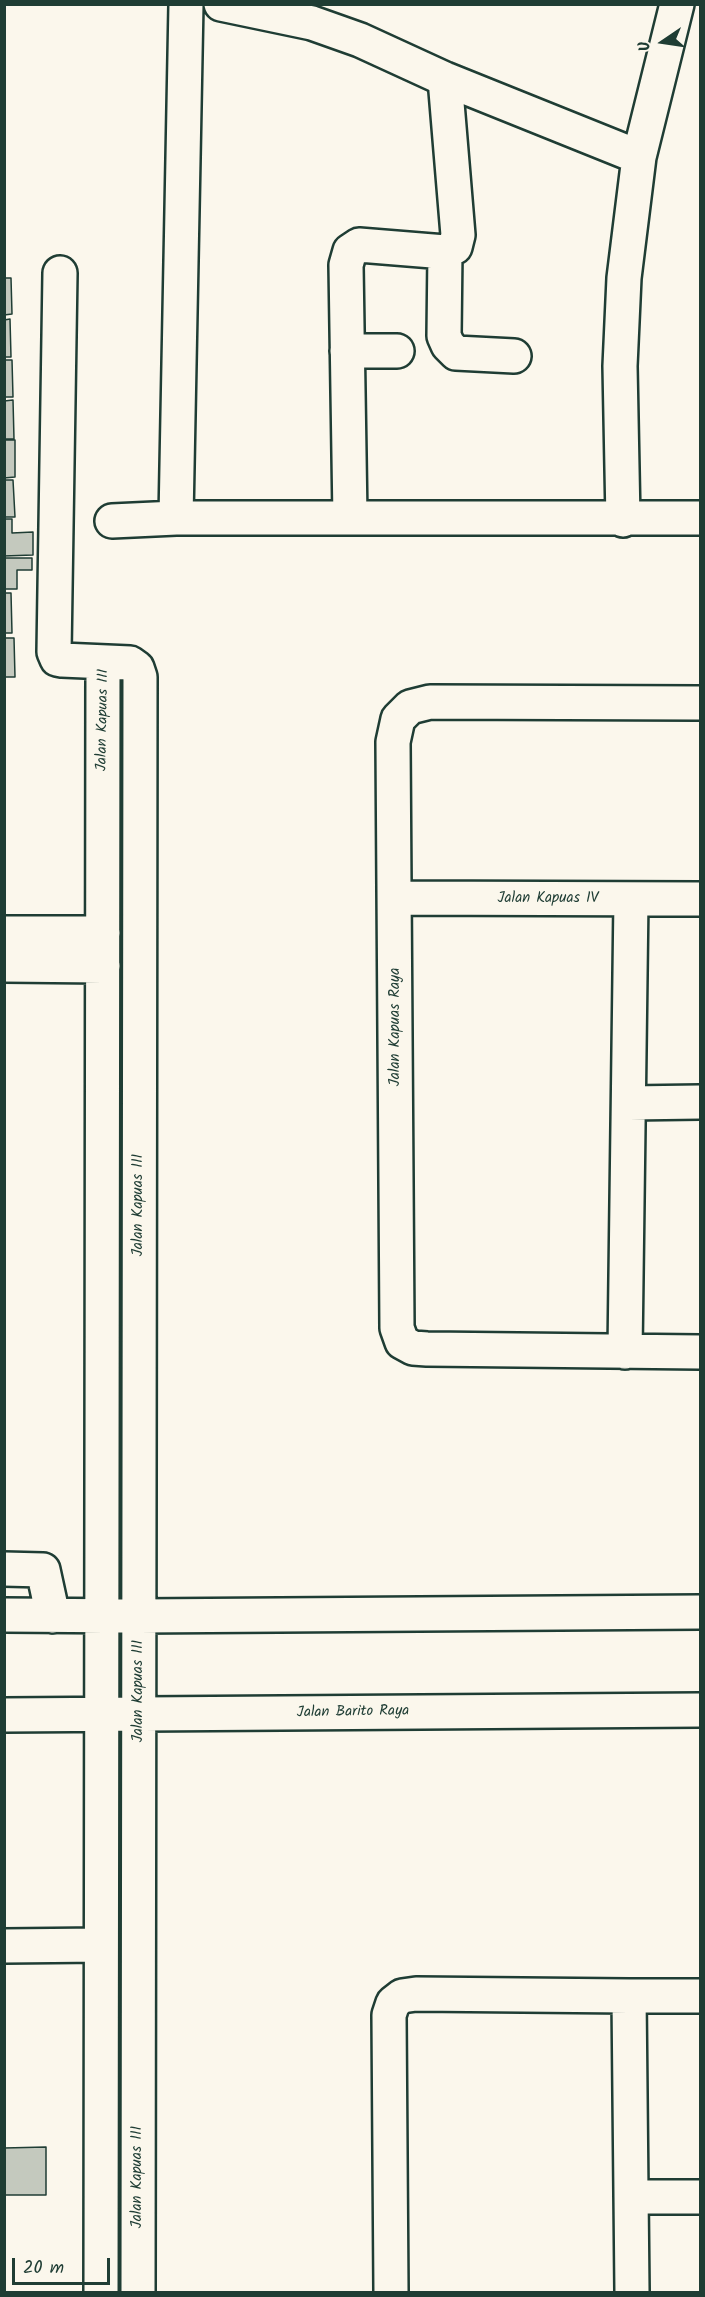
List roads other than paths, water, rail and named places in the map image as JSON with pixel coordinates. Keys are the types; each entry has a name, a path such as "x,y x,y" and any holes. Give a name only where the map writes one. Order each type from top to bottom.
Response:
{"street":[{"path":"176,518 186,4"},
{"path":"221,4 312,23 360,40 445,79 639,157"},
{"path":"623,520 621,344 624,278 639,157 677,4"},
{"path":"350,518 346,265 350,251 359,245 445,252 455,247 458,235 445,79"},
{"path":"445,252 444,336 448,345 456,353 514,356"},
{"path":"60,273 54,652 57,659 103,662"},
{"path":"347,351 398,351"},
{"path":"112,521 176,518 623,520 700,518"},
{"name":"Jalan Kapuas III","path":"102,2292 103,662 130,663 137,668 140,678 138,2292"},
{"name":"Jalan Kapuas Raya","path":"700,703 430,702 410,706 398,719 393,742 397,1328 402,1342 413,1348 427,1349 700,1352"},
{"name":"Jalan Kapuas IV","path":"395,898 700,899"},
{"path":"625,1352 632,899"},
{"path":"4,933 103,933"},
{"path":"4,965 103,966"},
{"path":"628,1103 700,1102"},
{"path":"4,1569 43,1570 53,1616"},
{"path":"4,1615 700,1612"},
{"name":"Jalan Barito Raya","path":"4,1715 700,1710"},
{"path":"4,1946 101,1945"},
{"path":"391,2292 389,2015 393,2003 402,1996 416,1994 700,1996"},
{"path":"629,1996 632,2292"},
{"path":"631,2197 700,2197"},
{"path":"101,2219 138,2220"}]}
